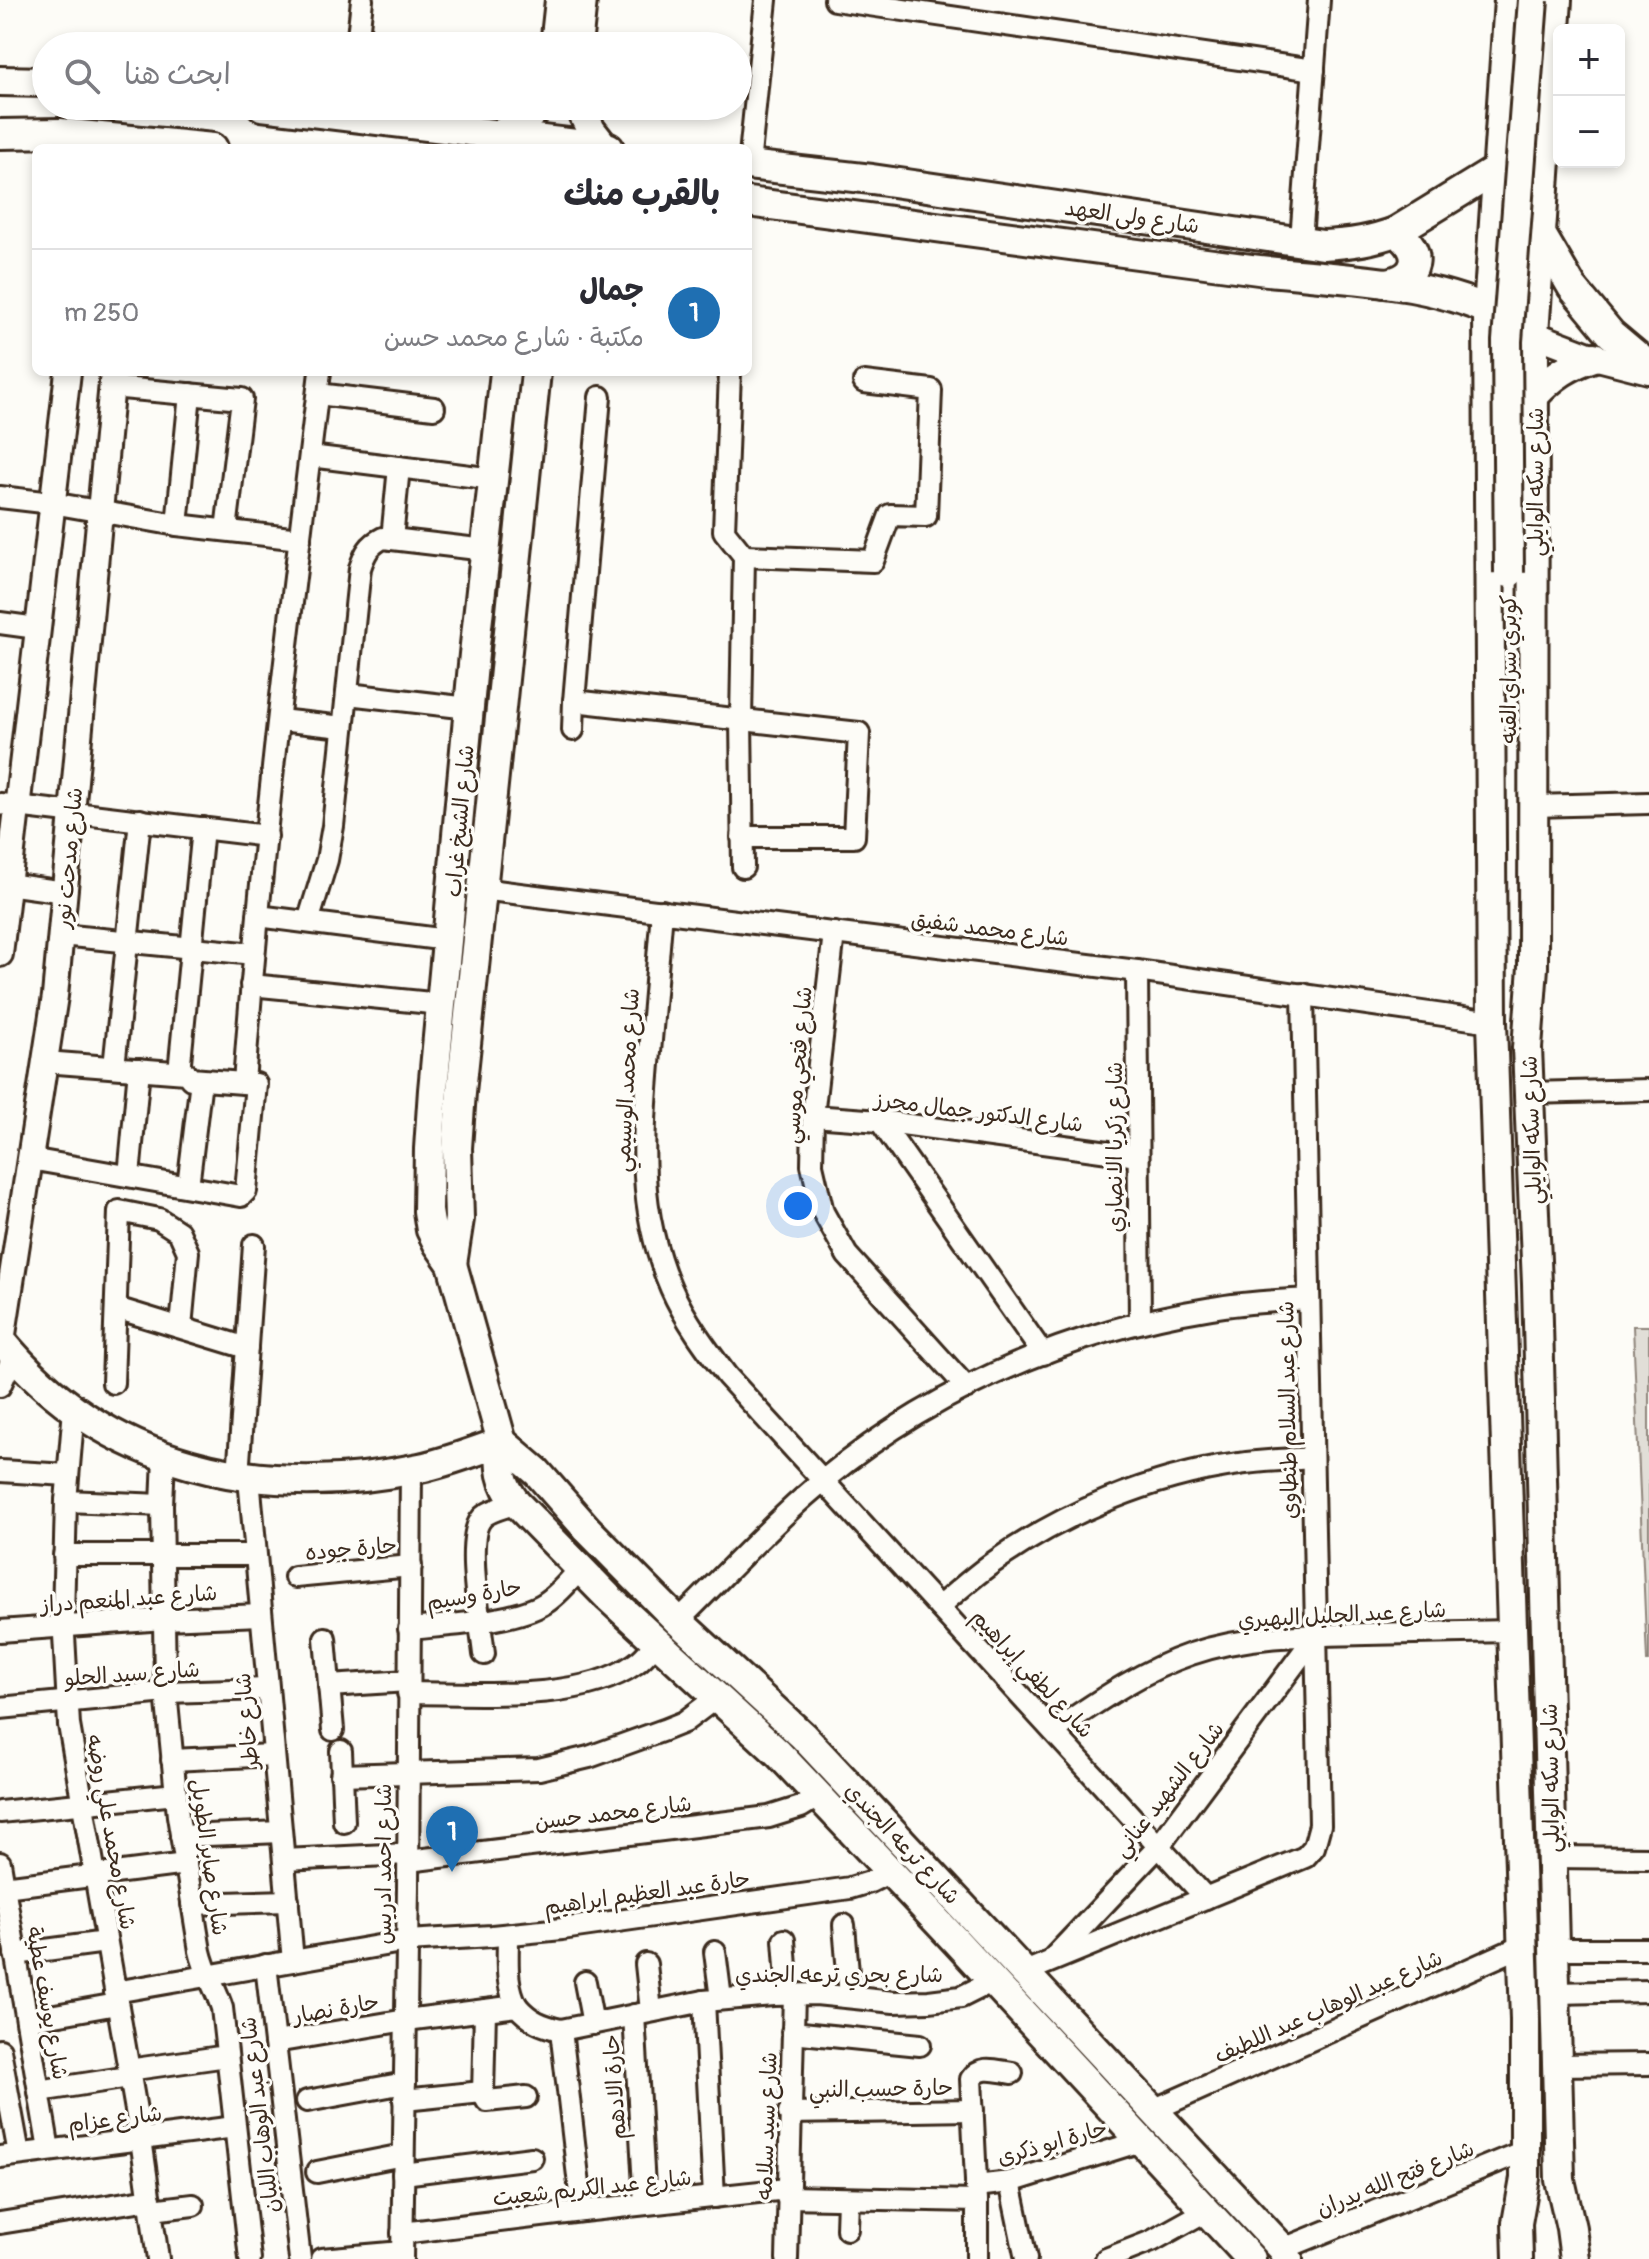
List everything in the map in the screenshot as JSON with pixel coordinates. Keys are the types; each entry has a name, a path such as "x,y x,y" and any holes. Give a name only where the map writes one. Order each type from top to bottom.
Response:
{"main road":[{"path":"557,32 560,0"},
{"path":"579,32 582,0"},
{"name":"شارع سكه الوايلي","path":"1509,0 1488,310 1492,1022 1522,1946 1524,2165 1517,2223 1518,2259"},
{"name":"كوبري سراي القبه","path":"1527,1048 1515,1010 1507,968 1507,341 1533,0"},
{"name":"شارع سكه الوايلي","path":"1557,0 1534,334 1533,967 1527,1048 1537,1284 1555,2065 1560,2180 1575,2259"},
{"path":"0,81 32,82"},
{"path":"405,120 573,144"},
{"path":"497,135 525,120"},
{"path":"586,120 603,144"},
{"path":"0,134 126,144"},
{"name":"شارع ولى العهد","path":"752,165 872,179 1323,245 1351,244 1395,232 1498,169"},
{"name":"شارع ولى العهد","path":"752,203 1264,271 1406,285 1463,300 1534,334"},
{"path":"1385,283 1398,282 1408,274 1414,262 1413,249 1406,238 1395,232"},
{"path":"1541,234 1572,287 1611,334 1649,369"},
{"path":"1535,395 1551,378 1571,364 1594,357"},
{"name":"شارع الشيخ غراب","path":"502,1442 452,1264 431,1230 428,1211 429,1149 441,1004 474,654 505,376"},
{"name":"شارع الشيخ غراب","path":"452,1264 459,1219 457,1148 461,1092 536,376"},
{"path":"474,654 505,655"},
{"path":"4,1345 43,1384 74,1409 123,1438 164,1457 244,1477 303,1481 411,1469 502,1442"},
{"name":"شارع ترعه الجندي","path":"502,1442 500,1474 516,1503 609,1598 778,1753 1251,2259"},
{"name":"شارع ترعه الجندي","path":"502,1442 537,1472 587,1529 678,1621 803,1736 1036,1968 1153,2110 1286,2254"},
{"path":"1524,2165 1535,2224 1537,2259"},
{"path":"1557,2259 1560,2180"}],"street":[{"path":"359,32 362,0"},
{"path":"750,144 766,0"},
{"path":"835,0 913,6 1314,70"},
{"path":"1301,240 1319,0"},
{"path":"1534,334 1594,357 1649,369"},
{"path":"0,946 8,805 37,628 68,376"},
{"path":"244,1083 258,916 320,376"},
{"path":"730,376 724,531 744,556 741,720 743,867"},
{"path":"112,380 190,394 242,399 226,530"},
{"name":"شارع مدحت نور","path":"4,1345 55,996 112,380"},
{"path":"744,556 873,561 890,515 926,516 931,390 864,382"},
{"path":"177,525 190,394"},
{"path":"318,394 434,408"},
{"path":"573,730 600,397"},
{"path":"310,456 494,479"},
{"path":"392,539 399,467"},
{"path":"0,497 177,525 300,539"},
{"path":"308,922 331,837 365,552 383,538 486,550"},
{"path":"0,623 37,628"},
{"path":"348,694 469,708"},
{"path":"574,701 859,733 854,837 742,837"},
{"path":"279,720 343,727"},
{"path":"1533,806 1648,803"},
{"path":"8,805 267,836"},
{"path":"114,1067 140,820"},
{"path":"179,1072 203,828"},
{"path":"4,884 65,892"},
{"name":"شارع محمد شفيق","path":"481,889 1137,971 1492,1022"},
{"name":"شارع محمد الوسيمي","path":"662,911 644,1135 644,1187 654,1239 671,1288 695,1334 727,1376 825,1481"},
{"path":"258,916 447,940"},
{"name":"شارع فتحي موسي","path":"834,933 813,1116 812,1165 823,1212 847,1255 967,1388"},
{"path":"61,935 254,954"},
{"name":"شارع زكريا الانصاري","path":"1137,971 1140,1322"},
{"path":"251,985 441,1004"},
{"name":"شارع عبد السلام طنطاوي","path":"1206,1898 1305,1857 1314,1847 1320,1825 1303,994"},
{"path":"30,1159 241,1196 246,1191 256,1084 191,1079 186,1073 179,1072 45,1062"},
{"path":"129,1176 139,1069"},
{"path":"188,1186 201,1080"},
{"path":"1529,1093 1649,1090"},
{"name":"شارع الدكتور جمال محرز","path":"813,1116 880,1121 1138,1156"},
{"path":"880,1121 1043,1354"},
{"path":"113,1383 119,1211 159,1219 179,1232 188,1252 181,1327"},
{"name":"شارع خاطر","path":"254,1245 247,1348 244,1477 255,1555 293,1961"},
{"path":"678,1621 804,1497 864,1449 928,1408 996,1373 1140,1322 1215,1307 1309,1299"},
{"path":"116,1308 247,1348"},
{"path":"0,1386 4,1345"},
{"name":"شارع محمد علي روضه","path":"74,1409 64,1555 69,1725 141,2139 158,2259"},
{"name":"شارع صابر الطويل","path":"164,1457 162,1555 166,1692 172,1760 200,1951 206,1976 218,1994 222,2008 250,2259"},
{"path":"939,1607 991,1564 1048,1528 1109,1499 1173,1478 1239,1464 1312,1458"},
{"name":"شارع احمد ادريس","path":"402,2248 411,1469"},
{"path":"0,1471 68,1475"},
{"name":"شارع لطفي إبراهيم","path":"825,1481 1206,1898"},
{"path":"66,1501 162,1505"},
{"path":"484,1654 475,1582 474,1531 483,1516 516,1503"},
{"path":"64,1555 255,1555"},
{"name":"حارة جوده","path":"295,1577 411,1566"},
{"name":"حارة وسيم","path":"409,1629 529,1612 548,1602 581,1568"},
{"name":"شارع عبد المنعم دراز","path":"0,1631 261,1615"},
{"name":"شارع عبد الجليل البهيري","path":"1054,1731 1144,1674 1191,1654 1239,1641 1316,1635 1511,1631"},
{"name":"شارع الشهيد عناني","path":"1036,1968 1159,1846 1316,1635"},
{"path":"325,1638 333,1730"},
{"path":"329,1686 541,1692 573,1688 609,1678 636,1664 657,1642"},
{"name":"شارع سيد الحلو","path":"0,1708 166,1692 267,1689"},
{"path":"341,1775 539,1769 589,1757 684,1722 717,1697"},
{"path":"341,1751 344,1822"},
{"path":"172,1760 273,1755"},
{"path":"0,1812 176,1794"},
{"name":"شارع محمد حسن","path":"284,1860 408,1857 769,1817 801,1807 819,1796"},
{"path":"181,1836 281,1832"},
{"path":"1552,1857 1649,1858"},
{"path":"2,1876 95,1877 186,1864"},
{"name":"حارة عبد العظيم ابراهيم","path":"27,2020 206,1976 266,1965 407,1941 508,1935 850,1888 890,1872"},
{"name":"شارع يوسف عطية","path":"2,1876 10,1947 27,2020 49,2150"},
{"path":"1036,1968 1206,1898"},
{"path":"192,1904 288,1901"},
{"path":"844,1925 850,1997"},
{"path":"508,1935 508,1983 517,2006 540,2025 561,2030 582,2211"},
{"name":"شارع سيد سلامه","path":"784,1940 792,2032 787,2259"},
{"path":"10,1947 106,1942"},
{"name":"شارع عبد الوهاب عبد اللطيف","path":"1153,2110 1522,1946"},
{"path":"1554,1949 1649,1949"},
{"path":"714,2197 712,2000 715,1952"},
{"name":"حارة الادهم","path":"645,2204 642,2013 646,1964"},
{"name":"شارع عبد الوهاب اللبان","path":"266,1965 300,2259"},
{"name":"شارع بحري ترعه الجندي","path":"561,2030 712,2000 791,1994 894,2002 929,2001 961,1997 993,1981"},
{"path":"585,1982 593,2024"},
{"path":"1555,1993 1649,1991"},
{"path":"406,2020 517,2006"},
{"path":"483,2095 485,2010"},
{"name":"حارة نصار","path":"275,2042 406,2020"},
{"path":"792,2032 920,2045"},
{"path":"0,2050 9,2156"},
{"path":"39,2091 227,2056"},
{"path":"1555,2065 1649,2064"},
{"path":"977,2259 971,2079 982,2069 1012,2073"},
{"path":"307,2101 404,2091 482,2092 487,2101 526,2097"},
{"name":"حارة حسب النبي","path":"789,2113 973,2110"},
{"name":"شارع عزام","path":"9,2156 235,2127"},
{"name":"حارة ابو ذكرى","path":"848,2199 976,2194 1141,2141"},
{"path":"317,2172 532,2158"},
{"name":"شارع فتح الله بدران","path":"1286,2254 1524,2165"},
{"path":"1010,2182 1026,2259"},
{"name":"شارع عبد الكريم شعيت","path":"321,2259 402,2248 582,2211 714,2197 787,2193 848,2199"},
{"path":"847,2229 848,2199"},
{"path":"0,2223 151,2204 193,2205"},
{"path":"1106,2259 1152,2241 1206,2211"}],"shaded area":[{"path":"1633,1326 1649,1326 1649,1661 1647,1661"}],"place":[{"name":"جمال","path":"452,1872"}]}
